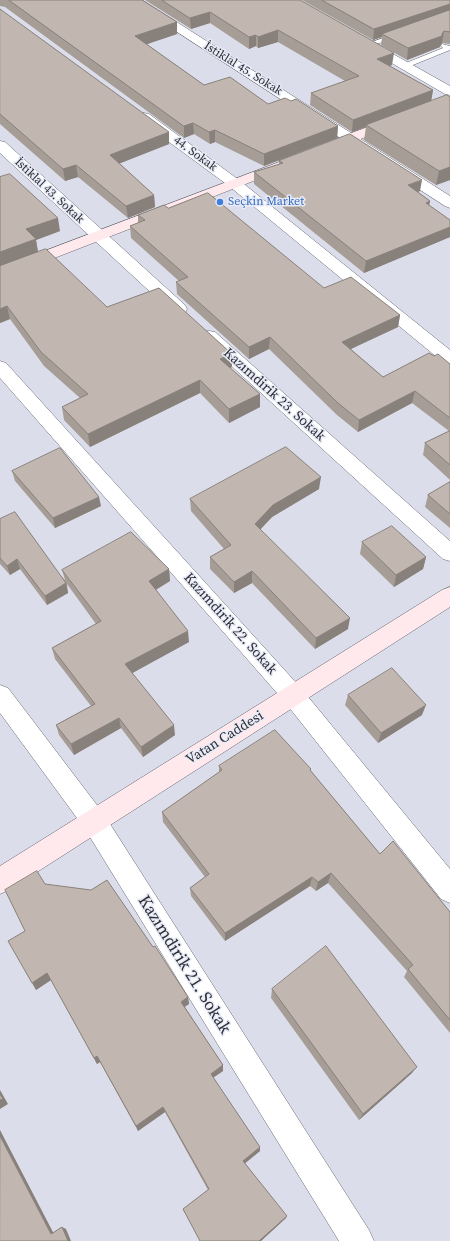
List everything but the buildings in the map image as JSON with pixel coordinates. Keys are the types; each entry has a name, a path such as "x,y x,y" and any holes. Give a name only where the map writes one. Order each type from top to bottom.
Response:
{"street":[{"name":"İstiklal 45. Sokak","path":"134,0 450,203"},
{"path":"358,38 405,65 448,98"},
{"name":"44. Sokak","path":"133,109 234,183 450,359"},
{"path":"315,152 408,116"},
{"name":"İstiklal 43. Sokak","path":"0,145 99,236"},
{"path":"0,274 293,161"},
{"name":"Kazımdirik 23. Sokak","path":"99,236 450,553"},
{"name":"Kazımdirik 22. Sokak","path":"0,367 292,694 450,890"},
{"name":"Vatan Caddesi","path":"0,881 292,694 450,596"},
{"name":"Kazımdirik 21. Sokak","path":"0,695 94,821 358,1241"}],"lane":[{"path":"376,42 406,32"},
{"path":"405,65 449,48 445,46"}],"place":[{"name":"Seçkin Market","path":"220,202"}]}
